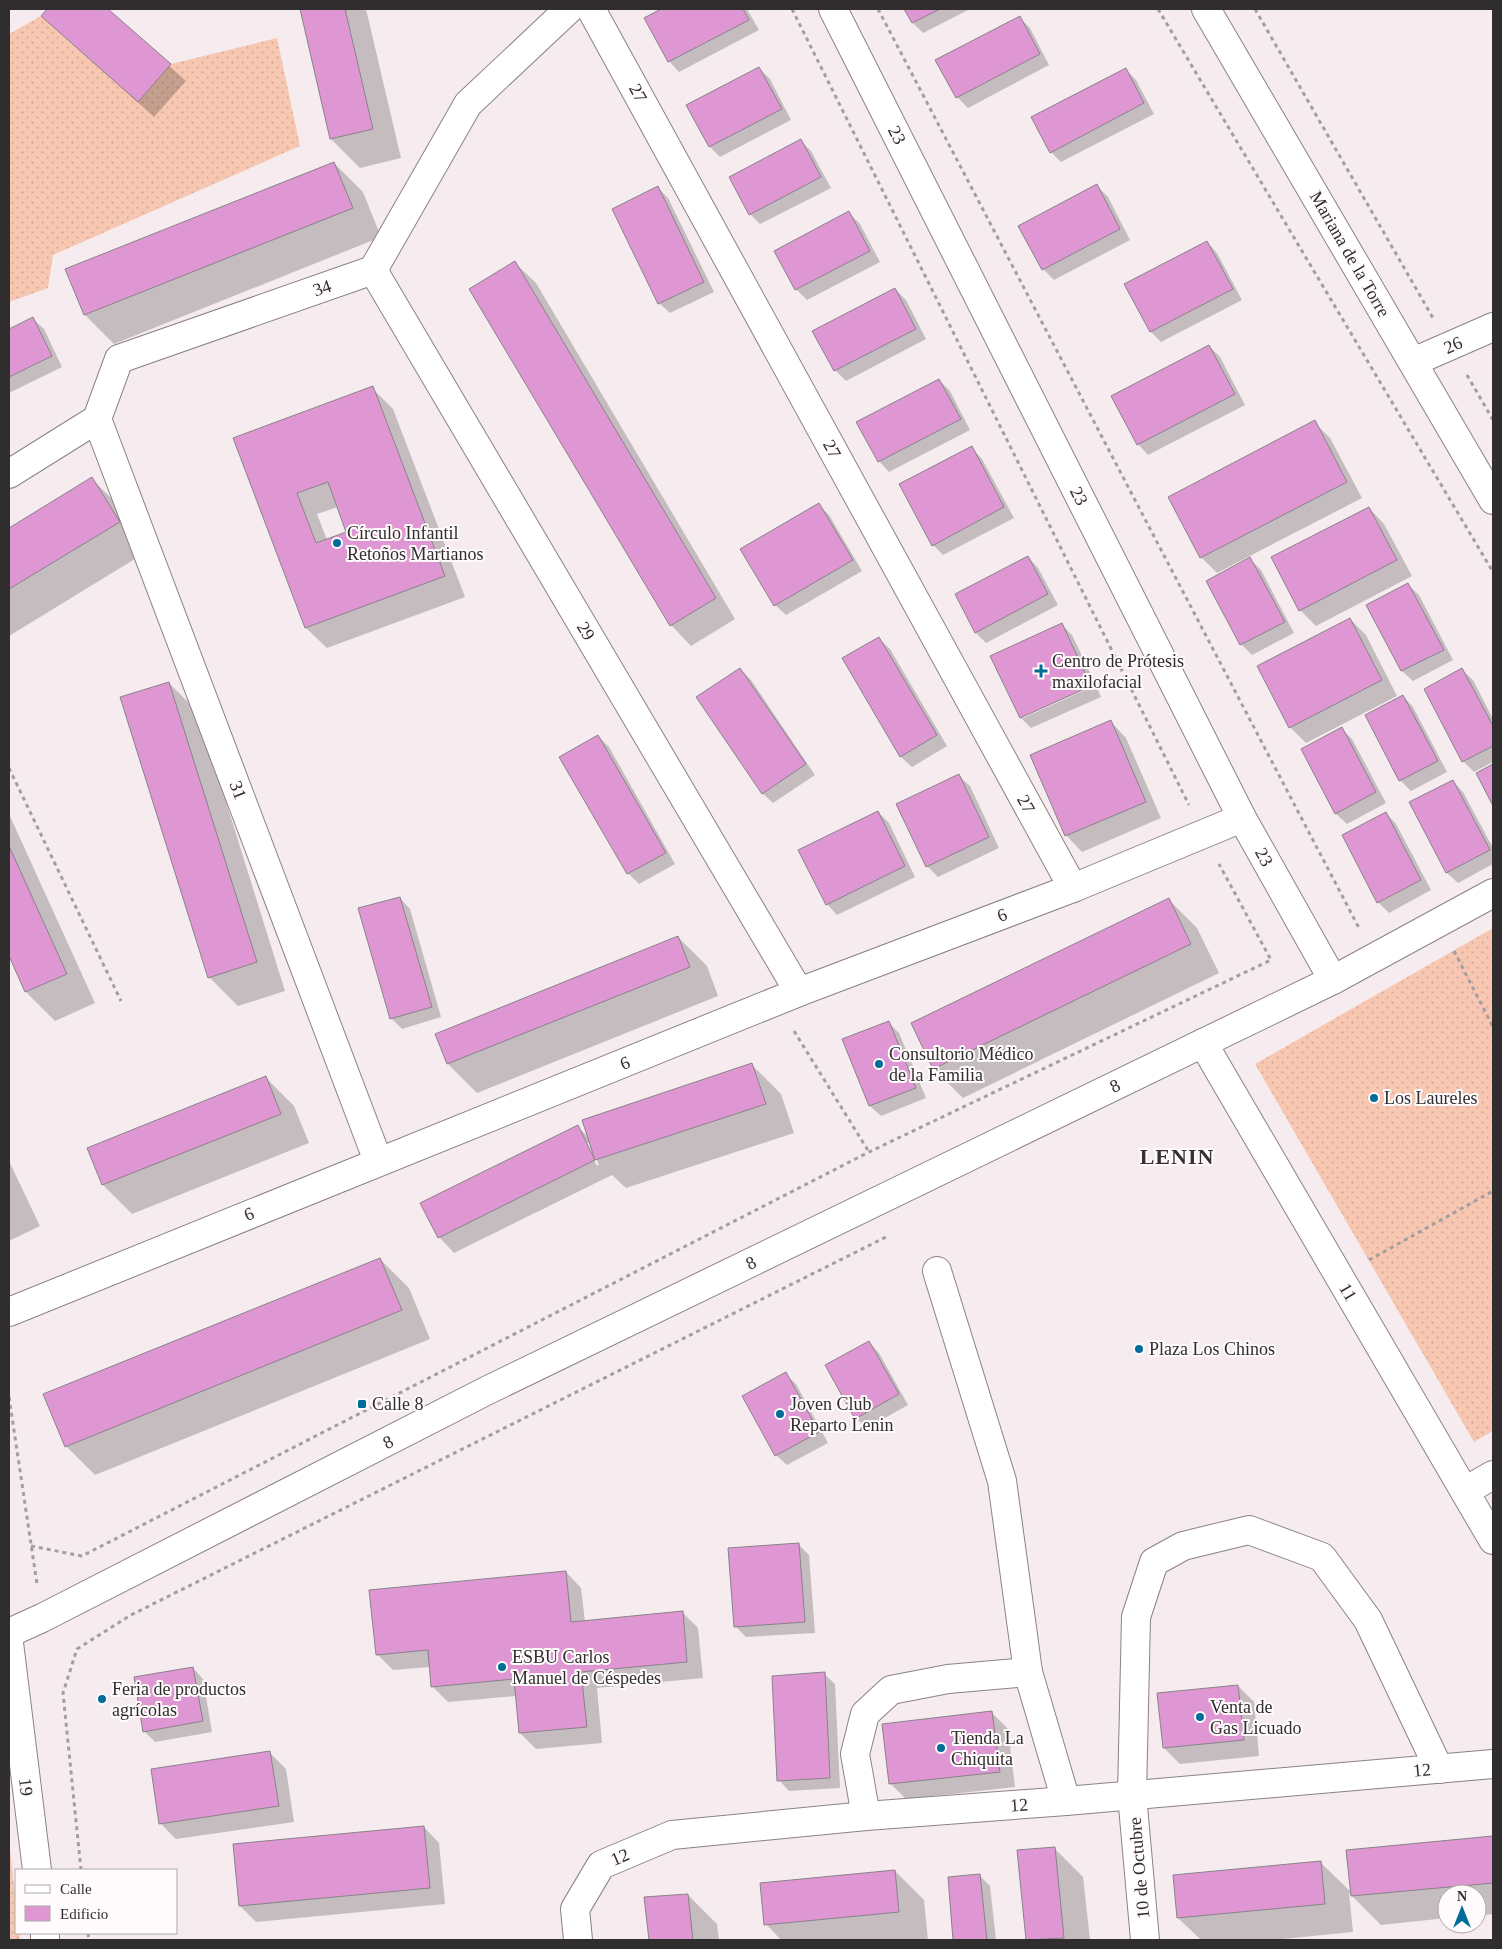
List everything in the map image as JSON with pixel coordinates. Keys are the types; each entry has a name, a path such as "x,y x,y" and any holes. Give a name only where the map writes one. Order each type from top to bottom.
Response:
{"street":[{"path":"373,270 468,104 569,9"},
{"name":"27","path":"591,9 1072,888"},
{"name":"23","path":"833,9 1242,818 1334,980"},
{"name":"Mariana de la Torre","path":"1206,9 1493,500"},
{"name":"34","path":"97,419 120,359 373,270"},
{"name":"29","path":"373,270 788,997"},
{"name":"26","path":"1413,362 1493,327"},
{"path":"9,474 97,419"},
{"name":"31","path":"97,419 378,1161"},
{"name":"6","path":"9,1312 378,1161 788,997 1072,888 1242,818"},
{"name":"8","path":"9,1633 42,1618 488,1390 1334,980 1493,892"},
{"name":"11","path":"1203,1043 1493,1540"},
{"path":"937,1271 1002,1481 1028,1672 1066,1801"},
{"path":"1465,1491 1493,1475"},
{"name":"10 de Octubre","path":"1145,1940 1132,1795 1136,1617 1154,1562 1183,1546 1249,1530 1322,1556 1368,1620 1439,1769"},
{"name":"19","path":"9,1643 37,1869"},
{"path":"866,1816 855,1754 865,1714 890,1690 948,1679 1028,1672"},
{"name":"12","path":"578,1940 575,1909 601,1865 672,1835 866,1816 1066,1801 1493,1764"}],"path":[{"path":"31,1546 82,1556 869,1152 1271,960 1203,834 792,9"},
{"path":"878,9 1374,957"},
{"path":"1158,9 1493,572"},
{"path":"1255,9 1493,420"},
{"path":"9,768 121,1001"},
{"path":"1438,922 1493,1026"},
{"path":"788,997 869,1152"},
{"path":"1339,1277 1493,1191"},
{"path":"82,1869 63,1693 77,1649 131,1615 889,1236"},
{"path":"9,1397 42,1618"}],"shaded area":[{"path":"41,16 138,102 171,64 277,38 300,146 53,255 48,288 9,302 9,34"},
{"path":"1493,928 1493,1431 1474,1442 1255,1064"},
{"path":"9,1840 15,1896 15,1934 19,1934 20,1940 9,1940"}],"building":[{"path":"47,9 108,9 171,64 138,102 41,16"},
{"path":"300,9 345,9 373,129 330,139"},
{"path":"661,9 743,9 749,20 668,62 644,18"},
{"path":"904,9 940,9 912,23"},
{"path":"1020,16 1040,54 956,98 935,60"},
{"path":"759,67 782,109 709,147 686,105"},
{"path":"1126,68 1144,103 1050,153 1031,117"},
{"path":"801,139 821,177 749,215 729,177"},
{"path":"334,162 353,208 84,315 65,269"},
{"path":"1097,184 1120,229 1042,270 1018,226"},
{"path":"658,186 704,282 658,304 612,209"},
{"path":"849,211 870,251 795,290 774,251"},
{"path":"1207,241 1233,289 1150,332 1124,284"},
{"path":"515,261 716,598 670,626 469,289"},
{"path":"895,288 916,329 834,371 812,331"},
{"path":"33,317 52,356 9,377 9,329"},
{"path":"1209,345 1235,394 1137,445 1111,396"},
{"path":"939,379 961,419 878,462 856,422"},
{"path":"373,386 445,576 305,628 233,438","holes":["328,482 346,532 316,543 297,493"]},
{"path":"1315,420 1347,482 1200,558 1168,497"},
{"path":"972,446 1004,507 932,546 899,484"},
{"path":"92,477 120,522 9,589 9,528"},
{"path":"819,503 853,560 774,606 740,549"},
{"path":"1369,507 1397,560 1299,611 1271,557"},
{"path":"1028,556 1048,594 975,633 955,594"},
{"path":"1250,557 1285,622 1240,645 1206,581"},
{"path":"1408,583 1444,650 1401,671 1366,605"},
{"path":"1350,618 1382,680 1289,728 1257,666"},
{"name":"Centro de Prótesis maxilofacial","path":"1062,623 1091,686 1020,718 990,656"},
{"path":"879,637 937,735 900,757 842,658"},
{"path":"740,668 806,764 762,794 696,697"},
{"path":"1462,668 1493,726 1493,746 1462,762 1424,689"},
{"path":"169,682 257,962 208,978 120,697"},
{"path":"1403,695 1438,761 1399,781 1365,715"},
{"path":"1111,720 1146,802 1065,836 1030,755"},
{"path":"1342,727 1376,792 1335,814 1301,749"},
{"path":"598,735 666,853 627,874 559,757"},
{"path":"1493,764 1493,806 1476,773"},
{"path":"959,774 989,837 926,867 896,804"},
{"path":"1453,780 1490,850 1446,873 1409,802"},
{"path":"878,811 905,866 826,905 798,850"},
{"path":"1386,812 1421,880 1377,903 1342,835"},
{"path":"9,846 67,974 25,992 9,956"},
{"path":"400,897 432,1007 390,1019 358,908"},
{"path":"1169,898 1191,944 933,1069 911,1023"},
{"path":"678,936 690,967 447,1064 435,1034"},
{"name":"Consultorio Médico de la Familia","path":"889,1021 916,1088 869,1106 842,1039"},
{"path":"752,1063 766,1104 595,1160 582,1120"},
{"path":"266,1076 281,1114 102,1185 87,1148"},
{"path":"578,1125 595,1160 438,1238 420,1203"},
{"path":"380,1258 402,1310 65,1447 43,1394"},
{"path":"869,1341 899,1394 855,1419 825,1365"},
{"name":"Joven Club Reparto Lenin","path":"786,1372 819,1432 775,1456 742,1396"},
{"path":"799,1543 805,1622 734,1627 728,1548"},
{"path":"566,1571 571,1622 683,1611 687,1662 581,1672 587,1727 519,1733 514,1679 431,1687 428,1650 376,1655 369,1590"},
{"path":"193,1667 203,1721 143,1732 134,1677"},
{"path":"825,1672 830,1778 777,1781 772,1676"},
{"name":"Venta de Gas Licuado","path":"1238,1685 1244,1740 1163,1748 1157,1693"},
{"name":"Tienda La Chiquita","path":"992,1711 1000,1772 889,1784 882,1724"},
{"path":"270,1751 279,1806 159,1824 151,1769"},
{"path":"424,1826 430,1888 239,1906 233,1844"},
{"path":"1493,1836 1493,1883 1437,1884 1437,1888 1351,1896 1346,1850"},
{"path":"1055,1847 1064,1938 1026,1940 1017,1850"},
{"path":"1321,1861 1325,1904 1177,1918 1173,1875"},
{"path":"895,1870 899,1912 764,1925 760,1883"},
{"path":"980,1874 987,1940 953,1940 948,1877"},
{"path":"688,1894 693,1940 649,1940 644,1897"}],"place":[{"name":"Círculo Infantil Retoños Martianos","path":"337,543"},
{"name":"Centro de Prótesis maxilofacial","path":"1041,671"},
{"name":"Consultorio Médico de la Familia","path":"879,1064"},
{"name":"Los Laureles","path":"1374,1098"},
{"name":"Plaza Los Chinos","path":"1139,1349"},
{"name":"Calle 8","path":"362,1404"},
{"name":"Joven Club Reparto Lenin","path":"780,1414"},
{"name":"ESBU Carlos Manuel de Céspedes","path":"502,1667"},
{"name":"Feria de productos agrícolas","path":"102,1699"},
{"name":"Venta de Gas Licuado","path":"1200,1717"},
{"name":"Tienda La Chiquita","path":"941,1748"}],"district":[{"name":"LENIN","path":"1177,1156"}]}
